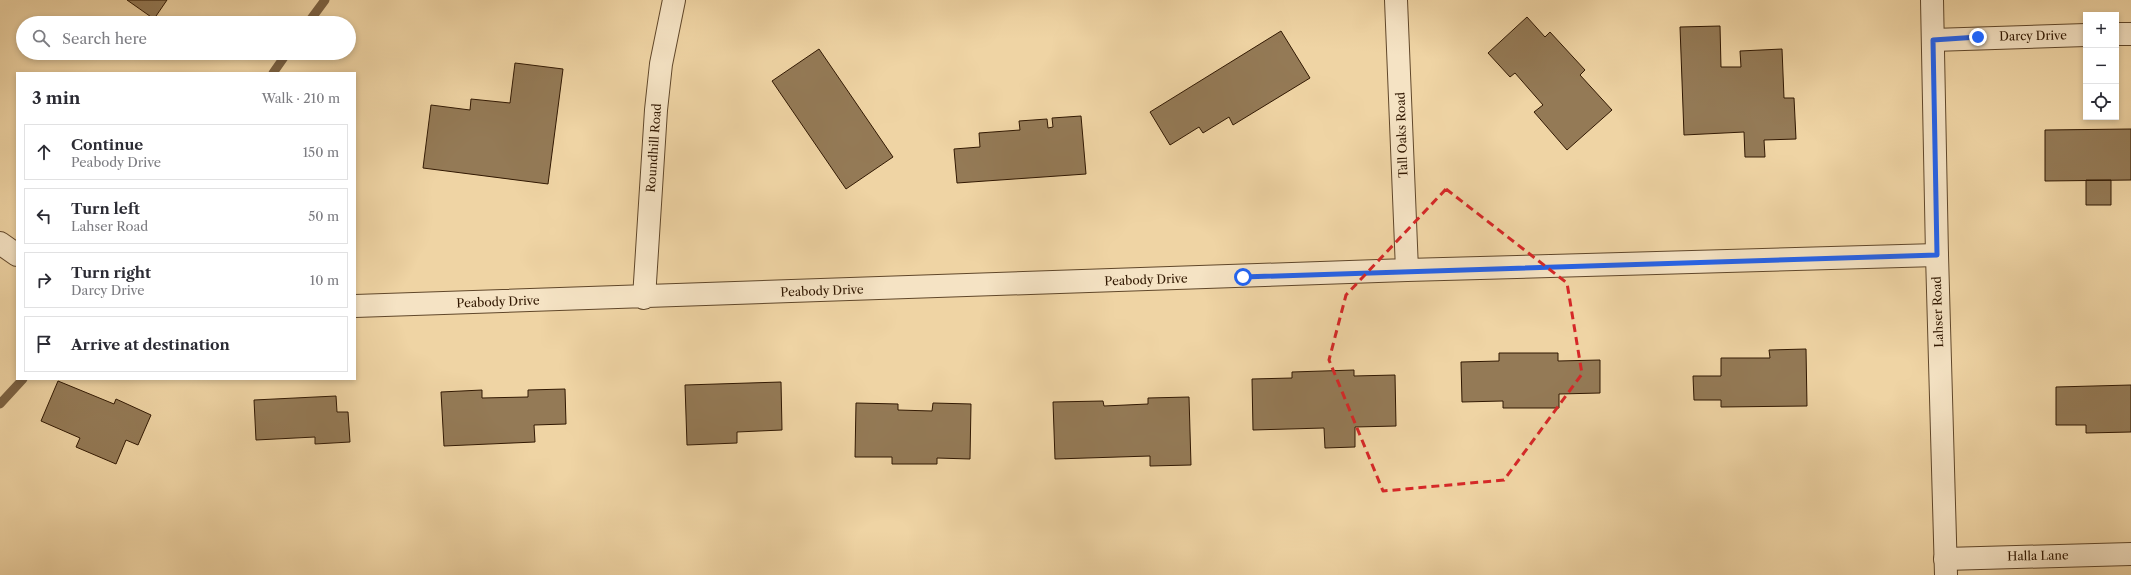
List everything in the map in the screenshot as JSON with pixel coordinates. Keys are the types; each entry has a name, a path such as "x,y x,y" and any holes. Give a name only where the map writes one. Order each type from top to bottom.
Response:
{"street":[{"name":"Roundhill Road","path":"644,298 656,110 661,64 674,0"},
{"name":"Tall Oaks Road","path":"1396,0 1407,270"},
{"name":"Lahser Road","path":"1932,0 1937,255 1946,567"},
{"path":"2119,34 2131,34"},
{"name":"Darcy Drive","path":"1933,40 2083,35"},
{"path":"0,243 16,254"},
{"name":"Peabody Drive","path":"356,306 644,298 1407,270 1937,255"},
{"name":"Halla Lane","path":"1946,567 2131,554"}],"highlighted area":[{"path":"1446,189 1567,283 1582,374 1504,480 1383,491 1329,360 1346,295"}],"building":[{"path":"127,0 167,0 156,16 150,16"},
{"path":"1527,17 1545,37 1550,32 1585,70 1580,75 1612,110 1567,150 1534,112 1543,105 1515,73 1510,77 1488,53"},
{"path":"1720,26 1721,67 1741,67 1740,51 1782,49 1784,98 1794,98 1796,139 1764,140 1765,157 1745,157 1744,132 1684,135 1680,27"},
{"path":"1281,31 1310,78 1233,125 1229,117 1203,133 1199,127 1170,145 1150,112"},
{"path":"819,49 893,157 846,189 772,81"},
{"path":"515,63 563,69 548,184 423,168 431,105 470,110 471,99 510,103"},
{"path":"1081,116 1086,174 957,183 954,149 980,147 979,133 1020,130 1019,121 1047,119 1048,128 1053,127 1052,118"},
{"path":"2131,129 2131,180 2045,181 2045,130"},
{"path":"2086,180 2111,180 2111,205 2086,205"},
{"path":"1806,349 1807,406 1721,407 1721,400 1694,400 1693,376 1721,376 1721,358 1770,358 1769,350"},
{"path":"1499,353 1558,353 1558,361 1600,360 1600,393 1559,394 1559,408 1503,408 1503,401 1462,402 1461,362 1499,361"},
{"path":"1354,370 1354,376 1395,375 1396,426 1355,427 1355,447 1325,448 1324,428 1253,430 1252,379 1292,378 1292,372"},
{"path":"58,381 114,404 116,399 151,415 138,445 126,440 116,464 76,447 80,438 41,421"},
{"path":"781,382 782,430 737,432 737,443 687,445 685,385"},
{"path":"2131,385 2131,432 2086,433 2086,425 2056,425 2056,387"},
{"path":"565,389 566,424 534,425 535,442 444,446 441,392 482,390 482,398 528,397 528,390"},
{"path":"336,396 337,412 348,412 350,442 315,444 315,437 256,440 254,400"},
{"path":"1189,397 1191,465 1150,466 1150,456 1055,459 1053,402 1103,401 1104,406 1148,404 1148,398"},
{"path":"856,403 898,404 898,410 932,411 933,403 971,404 970,459 937,458 937,464 892,464 892,457 855,457"}],"waterway":[{"path":"313,16 325,0"},
{"path":"274,72 282,60"},
{"path":"0,404 22,380"}],"route":[{"path":"1243,277 1407,270 1937,255 1933,40 1978,37"}]}
